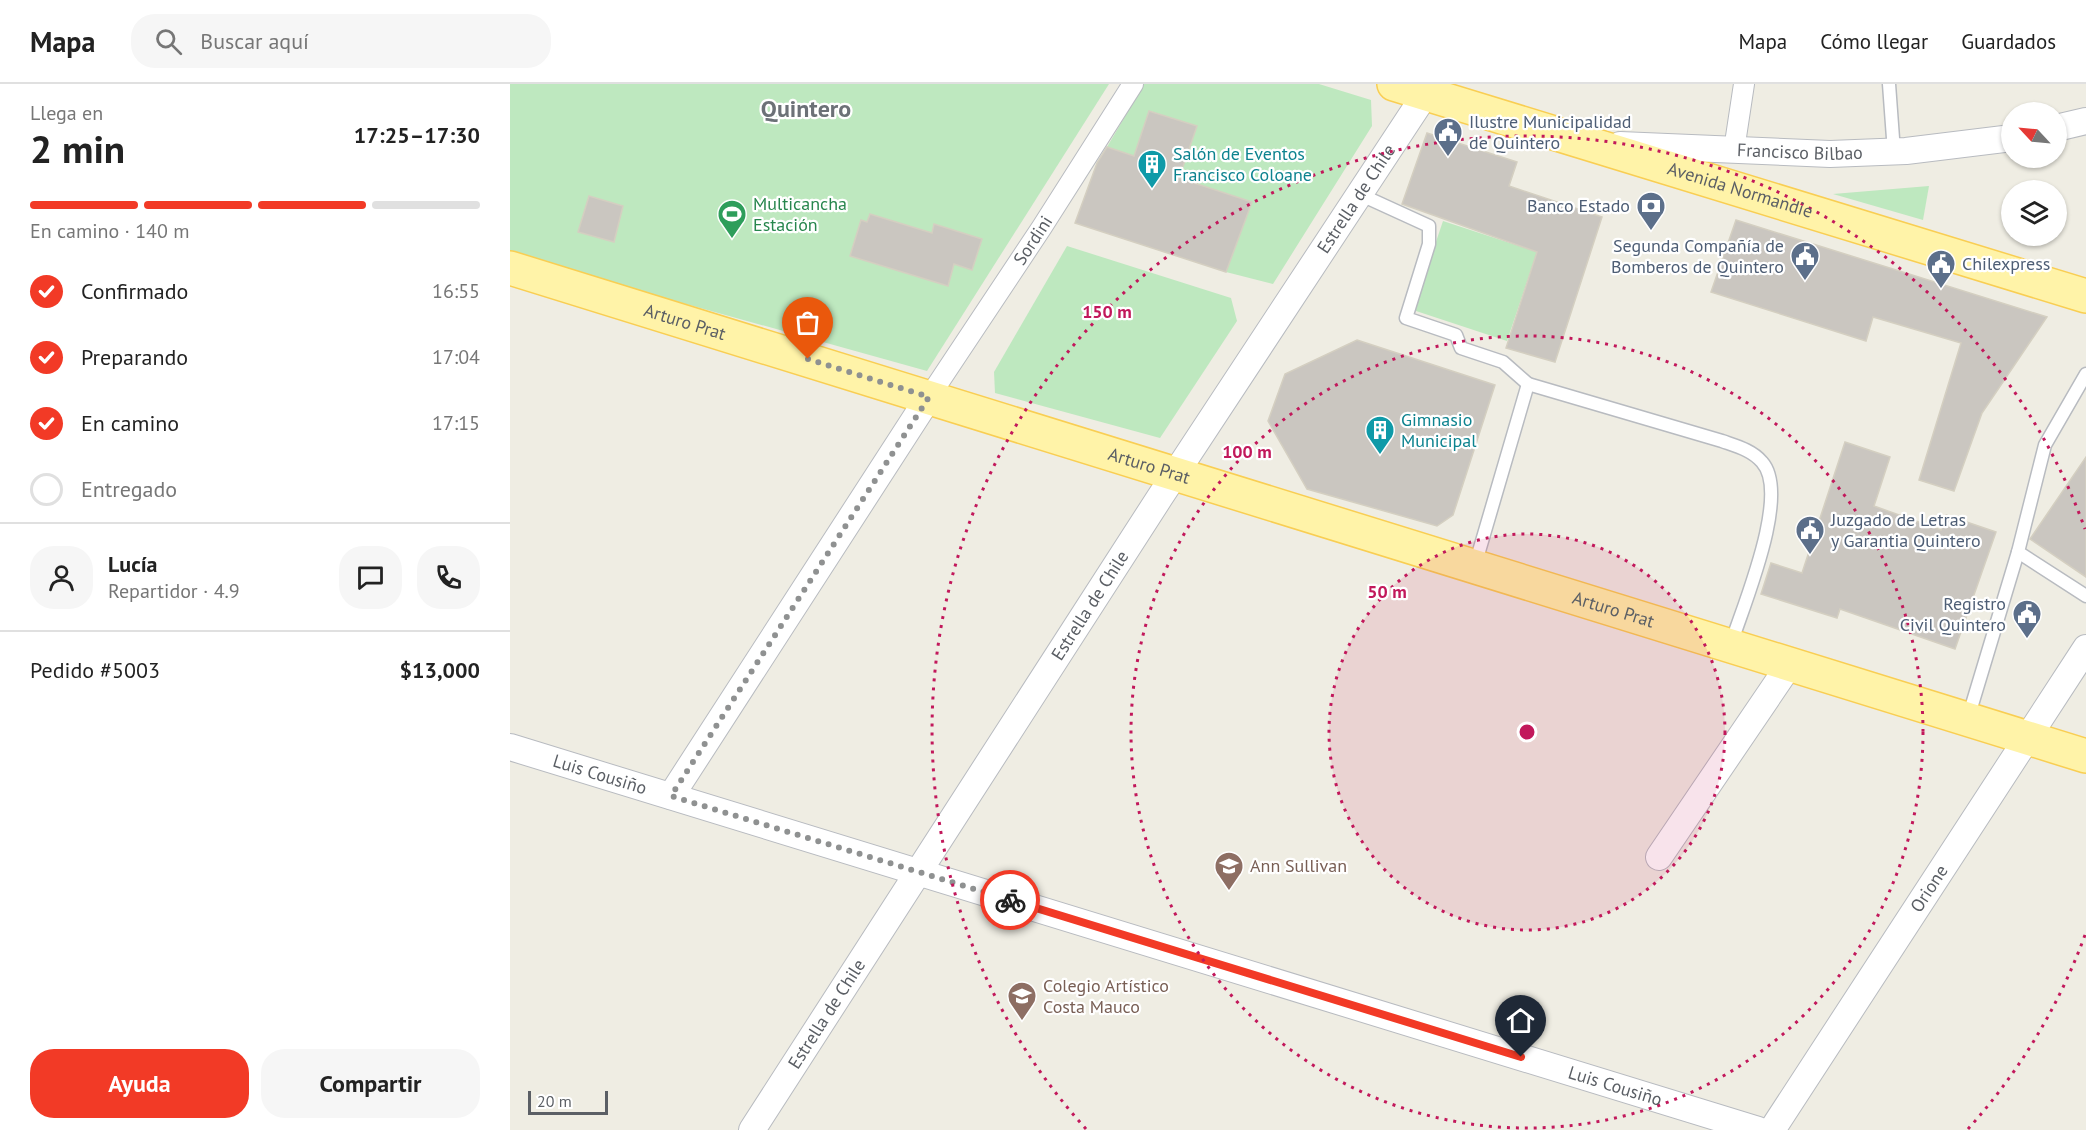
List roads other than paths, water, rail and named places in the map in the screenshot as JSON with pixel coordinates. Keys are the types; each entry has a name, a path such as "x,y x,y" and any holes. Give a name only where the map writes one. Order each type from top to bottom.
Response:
{"main road":[{"name":"Avenida Normandie","path":"1394,84 1429,89 1589,144 2086,296"},
{"name":"Arturo Prat","path":"510,268 2086,756"}],"street":[{"name":"Sordini","path":"929,397 1042,227 1133,84"},
{"path":"1734,150 1744,84"},
{"name":"Estrella de Chile","path":"752,1130 1175,474 1429,89"},
{"path":"2067,125 2086,121"},
{"name":"Francisco Bilbao","path":"1589,144 1830,154 1894,152 2001,139"},
{"path":"671,796 929,397"},
{"name":"Orione","path":"1772,1130 2086,648"},
{"path":"1659,857 1790,664"},
{"name":"Luis Cousiño","path":"510,747 1758,1130"}],"lane":[{"path":"1889,84 1894,152"},
{"path":"1359,194 1428,226 1429,244 1406,318 1456,335 1461,348 1503,362 1528,384 1722,441 1748,450 1763,462 1771,478 1772,501 1768,530 1730,645"},
{"path":"1968,719 2018,552 2045,445 2086,374"},
{"path":"1475,567 1528,384"},
{"path":"2018,552 2086,596"}],"place":[{"name":"Ilustre Municipalidad de Quintero","path":"1448,158"},
{"name":"Salón de Eventos Francisco Coloane","path":"1152,190"},
{"name":"Banco Estado","path":"1651,232"},
{"name":"Multicancha Estación","path":"732,240"},
{"name":"Segunda Compañía de Bomberos de Quintero","path":"1805,282"},
{"name":"Chilexpress","path":"1941,290"},
{"name":"Gimnasio Municipal","path":"1380,456"},
{"name":"Juzgado de Letras y Garantia Quintero","path":"1810,556"},
{"name":"Registro Civil Quintero","path":"2027,640"},
{"name":"Ann Sullivan","path":"1229,892"},
{"name":"Colegio Artístico Costa Mauco","path":"1022,1022"}],"district":[{"name":"Quintero","path":"806,109"}]}
